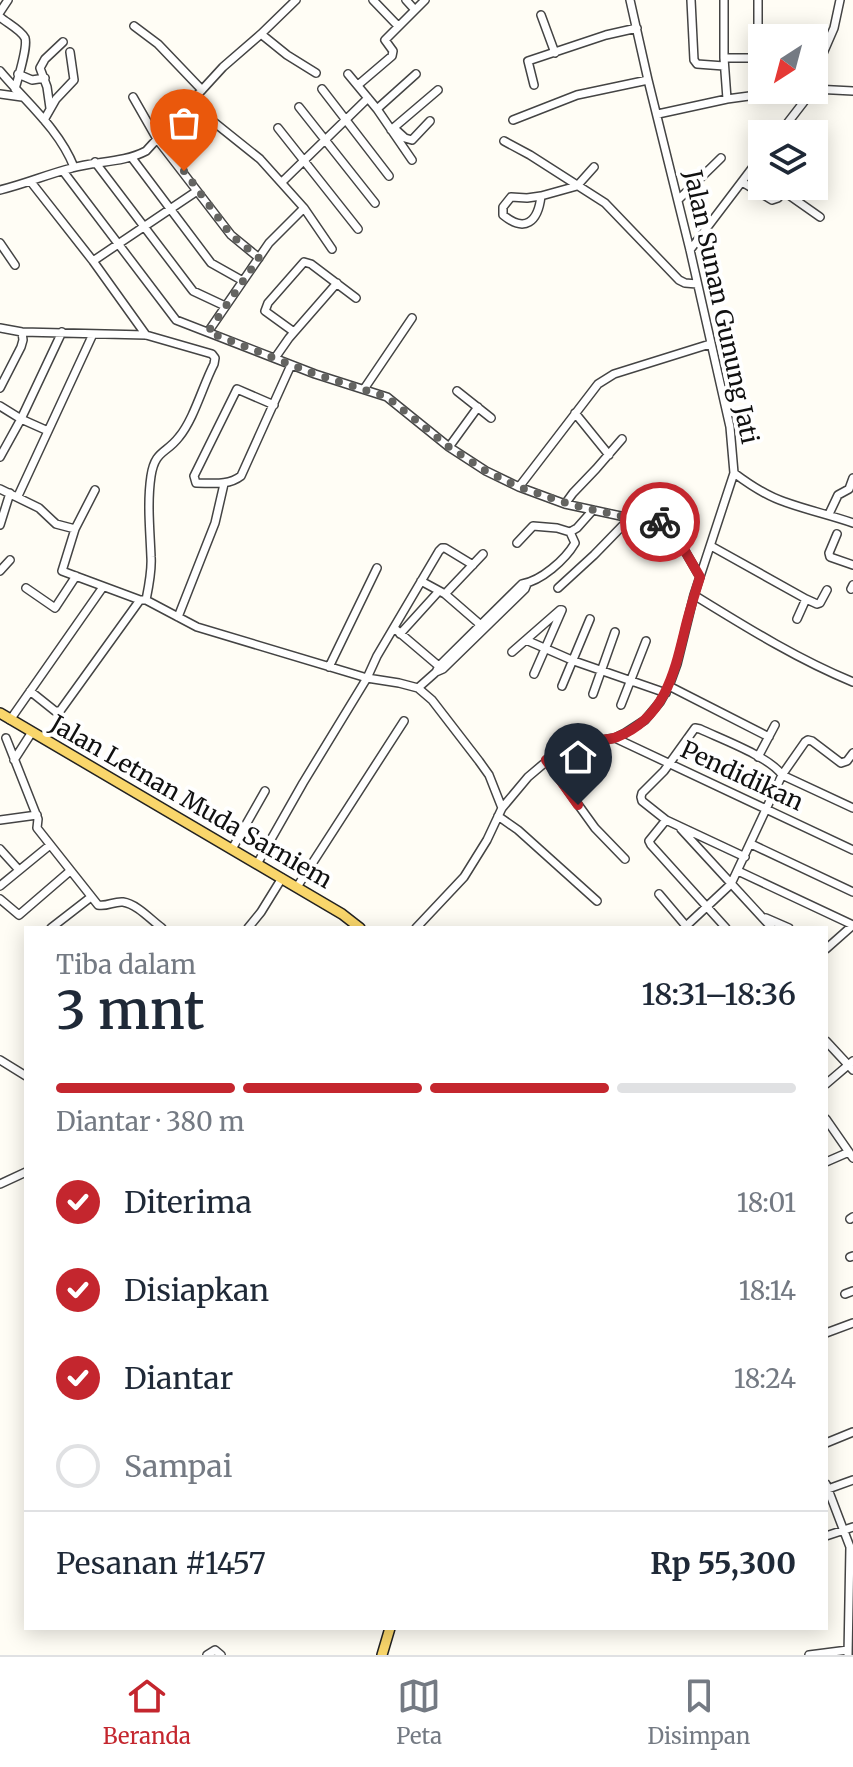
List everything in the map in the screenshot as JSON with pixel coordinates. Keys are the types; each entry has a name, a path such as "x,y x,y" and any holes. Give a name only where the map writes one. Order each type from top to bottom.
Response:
{"main road":[{"name":"Jalan Letnan Muda Sarniem","path":"4,718 282,878 357,926"},
{"path":"382,1655 389,1630"}],"street":[{"path":"8,0 0,14 25,39 15,89"},
{"path":"0,190 74,167 132,158 146,151 223,67 296,0"},
{"path":"373,0 398,26"},
{"path":"406,0 415,10"},
{"path":"358,85 394,54 385,40 425,0"},
{"name":"Jalan Sunan Gunung Jati","path":"418,926 464,877 500,812 546,760 569,747 615,738 653,712 667,690 677,664 694,595 734,473 730,427 630,0"},
{"path":"691,0 694,60 699,66 758,55 758,0"},
{"path":"724,0 727,99"},
{"path":"828,42 840,0"},
{"path":"541,15 555,53"},
{"path":"134,26 158,44 202,90"},
{"path":"534,85 528,61 637,28"},
{"path":"261,34 316,73"},
{"path":"50,108 45,78 40,68 41,63 63,42"},
{"path":"44,120 74,80 70,52"},
{"path":"0,71 44,120 68,152 74,167"},
{"path":"18,74 32,80 45,78"},
{"path":"348,74 392,129 412,160"},
{"path":"377,109 416,74"},
{"path":"513,120 577,95 648,80"},
{"path":"322,89 389,176"},
{"path":"392,129 438,90"},
{"path":"828,90 853,91"},
{"path":"0,94 22,97"},
{"path":"658,114 748,96"},
{"path":"133,97 157,139 231,235 259,258"},
{"path":"282,182 368,98"},
{"path":"190,103 260,159 304,208 332,249"},
{"path":"790,120 803,104"},
{"path":"299,107 375,203"},
{"path":"392,129 412,140 430,121"},
{"path":"278,128 358,229"},
{"path":"504,141 605,203 679,280 697,284"},
{"path":"132,158 211,263 243,281"},
{"path":"678,200 721,158"},
{"path":"95,162 193,291 225,306"},
{"path":"541,196 531,222 522,225 503,215 503,207 511,197 541,196 577,186 594,167"},
{"path":"63,171 176,320 315,374 387,397 449,447 486,471 519,487 565,504 630,518 643,515 656,519 678,539 700,577"},
{"path":"690,250 748,174"},
{"path":"31,182 146,335"},
{"path":"742,182 748,186"},
{"path":"93,261 197,191"},
{"path":"799,200 820,217"},
{"path":"208,332 269,243 304,208"},
{"path":"0,243 15,265"},
{"path":"294,332 265,311 268,303 304,262 356,298"},
{"path":"275,358 337,283"},
{"path":"364,389 412,318"},
{"path":"0,328 22,332 146,335 212,354 215,358 179,437 161,452 151,475 151,577 143,600 60,711 55,711 30,691"},
{"path":"0,388 21,347 22,332"},
{"path":"0,457 62,332"},
{"path":"0,525 93,334"},
{"path":"519,487 594,388 614,374 710,344"},
{"path":"274,405 237,389 194,476 196,483 224,484 241,476 274,405 291,365"},
{"path":"457,391 491,418"},
{"path":"0,406 48,431"},
{"path":"449,447 478,407"},
{"path":"575,413 609,455"},
{"path":"565,504 622,439"},
{"path":"734,473 761,492 784,502 853,523"},
{"path":"829,514 838,495 849,489 853,478"},
{"path":"178,617 215,523 224,484"},
{"path":"0,489 47,513 56,524 75,529"},
{"path":"95,490 75,529 62,571 143,600 197,627 367,678 418,688 432,700 489,775 500,812 597,901"},
{"path":"517,543 533,526 570,532 593,510"},
{"path":"558,588 630,518"},
{"path":"418,688 527,584 542,577 572,549 575,543 570,532"},
{"path":"837,534 830,557 853,565"},
{"path":"711,546 817,604 827,590"},
{"path":"397,631 421,581 442,548 473,565"},
{"path":"257,864 377,656 397,631 483,554"},
{"path":"0,571 10,560"},
{"path":"329,667 377,568"},
{"path":"26,588 55,608 76,576"},
{"path":"421,581 442,592 482,627"},
{"path":"4,718 30,691 103,587"},
{"path":"694,595 796,656 853,682"},
{"path":"797,619 806,599"},
{"path":"512,652 561,610 534,674"},
{"path":"562,686 590,619"},
{"path":"397,631 440,669"},
{"path":"593,694 615,632"},
{"path":"526,640 574,661 667,690 769,737"},
{"path":"621,705 646,641"},
{"path":"297,887 404,721"},
{"path":"758,757 775,725"},
{"path":"745,857 666,820 642,801 642,793 669,764 695,728 758,757 777,768 782,775 853,808"},
{"path":"14,760 32,732"},
{"path":"6,738 37,815 37,828 91,897 102,907 119,901 133,905 159,926"},
{"name":"Pendidikan","path":"615,738 853,850"},
{"path":"686,926 731,884 782,775 808,740 841,763 853,753"},
{"path":"546,760 595,828 625,859"},
{"path":"232,849 265,791"},
{"path":"0,820 37,815"},
{"path":"666,820 649,841 724,926"},
{"path":"676,825 770,926"},
{"path":"751,844 853,892"},
{"path":"0,886 50,845"},
{"path":"0,849 19,870"},
{"path":"0,899 19,915 70,871"},
{"path":"738,871 853,925 828,945"},
{"path":"250,926 282,878"},
{"path":"659,894 684,926"},
{"path":"54,926 91,897"},
{"path":"760,915 785,926"},
{"path":"828,1043 851,1065 828,1082"},
{"path":"0,1060 24,1075"},
{"path":"828,1122 851,1155 828,1161"},
{"path":"0,1184 24,1173"},
{"path":"828,1332 853,1323"},
{"path":"828,1442 853,1432"},
{"path":"828,1486 853,1480"},
{"path":"809,1655 848,1653 851,1636 850,1547 828,1489"},
{"path":"828,1535 853,1527"},
{"path":"207,1655 215,1650 221,1655"}],"way so far":[{"path":"184,171 231,235 259,258 208,332 315,374 387,397 466,459 519,487 572,505 630,518 643,515 660,522"}],"route":[{"path":"578,805 546,760 569,747 615,738 645,720 660,702 677,664 700,577 678,539 660,522"}]}
